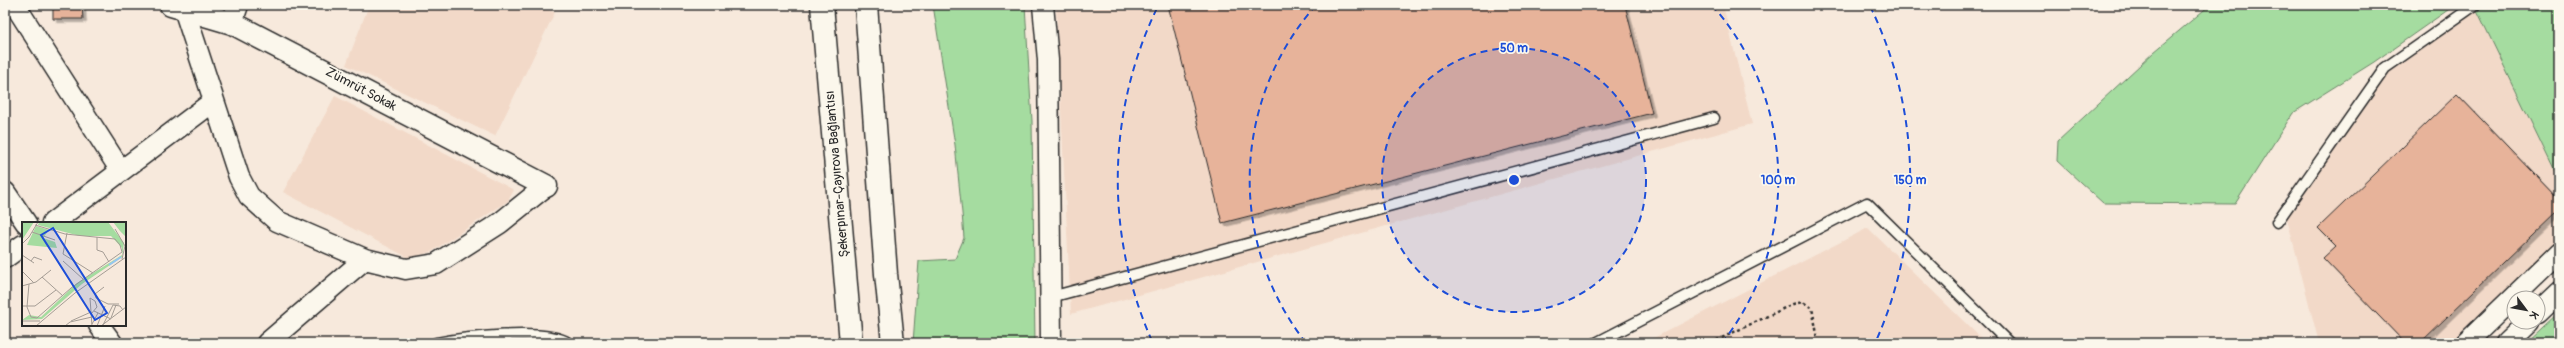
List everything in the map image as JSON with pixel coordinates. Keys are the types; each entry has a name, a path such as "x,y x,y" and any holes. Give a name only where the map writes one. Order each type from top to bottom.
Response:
{"main road":[{"name":"Şekerpınar-Çayırova Bağlantısı","path":"822,5 851,343"},
{"path":"866,5 886,274 893,343"},
{"name":"Zümrüt Sokak","path":"178,7 235,14 546,186"}],"street":[{"path":"15,5 121,171"},
{"path":"1042,5 1048,60 1051,343"},
{"path":"178,7 214,101 239,177 249,196 277,221 365,259 406,269 436,264 500,223 546,186"},
{"path":"53,222 214,101"},
{"path":"5,192 25,222"},
{"path":"5,258 22,246"},
{"path":"2466,343 2559,253"},
{"path":"266,343 365,259"},
{"path":"2546,305 2559,293"},
{"path":"100,326 112,343"},
{"path":"2506,343 2520,330"}],"lane":[{"path":"2278,222 2385,68 2475,5"},
{"path":"1051,297 1714,118"},
{"path":"1596,343 1868,203 2009,343"},
{"path":"436,343 465,337 528,335 568,343"}],"path":[{"path":"1710,343 1794,304 1804,302 1812,308 1817,334 1814,343"}],"shaded area":[{"path":"369,5 535,5 555,12 495,136 346,65"},
{"path":"1056,5 1723,5 1752,124 1071,314"},
{"path":"2475,6 2559,180 2559,243 2510,290 2506,290 2506,294 2455,343 2319,343 2283,203 2370,78 2411,42"},
{"path":"335,96 514,190 508,201 431,252 409,258 283,192"},
{"path":"1868,228 1986,343 1644,343"}],"green space":[{"path":"933,5 1025,5 1032,121 1035,343 913,343 919,261 955,259 964,238 955,145"},
{"path":"2210,5 2455,5 2374,62 2293,113 2235,204 2103,203 2057,161 2058,141 2154,52"},
{"path":"2559,5 2559,180 2475,6"},
{"path":"2559,312 2559,343 2526,343 2540,330 2546,330 2546,324"}],"building":[{"path":"53,5 82,5 83,19 53,19"},
{"path":"1168,5 1625,5 1652,113 1222,223"},
{"path":"2457,94 2559,200 2559,209 2420,343 2405,343 2323,258 2336,246 2318,228"}]}
